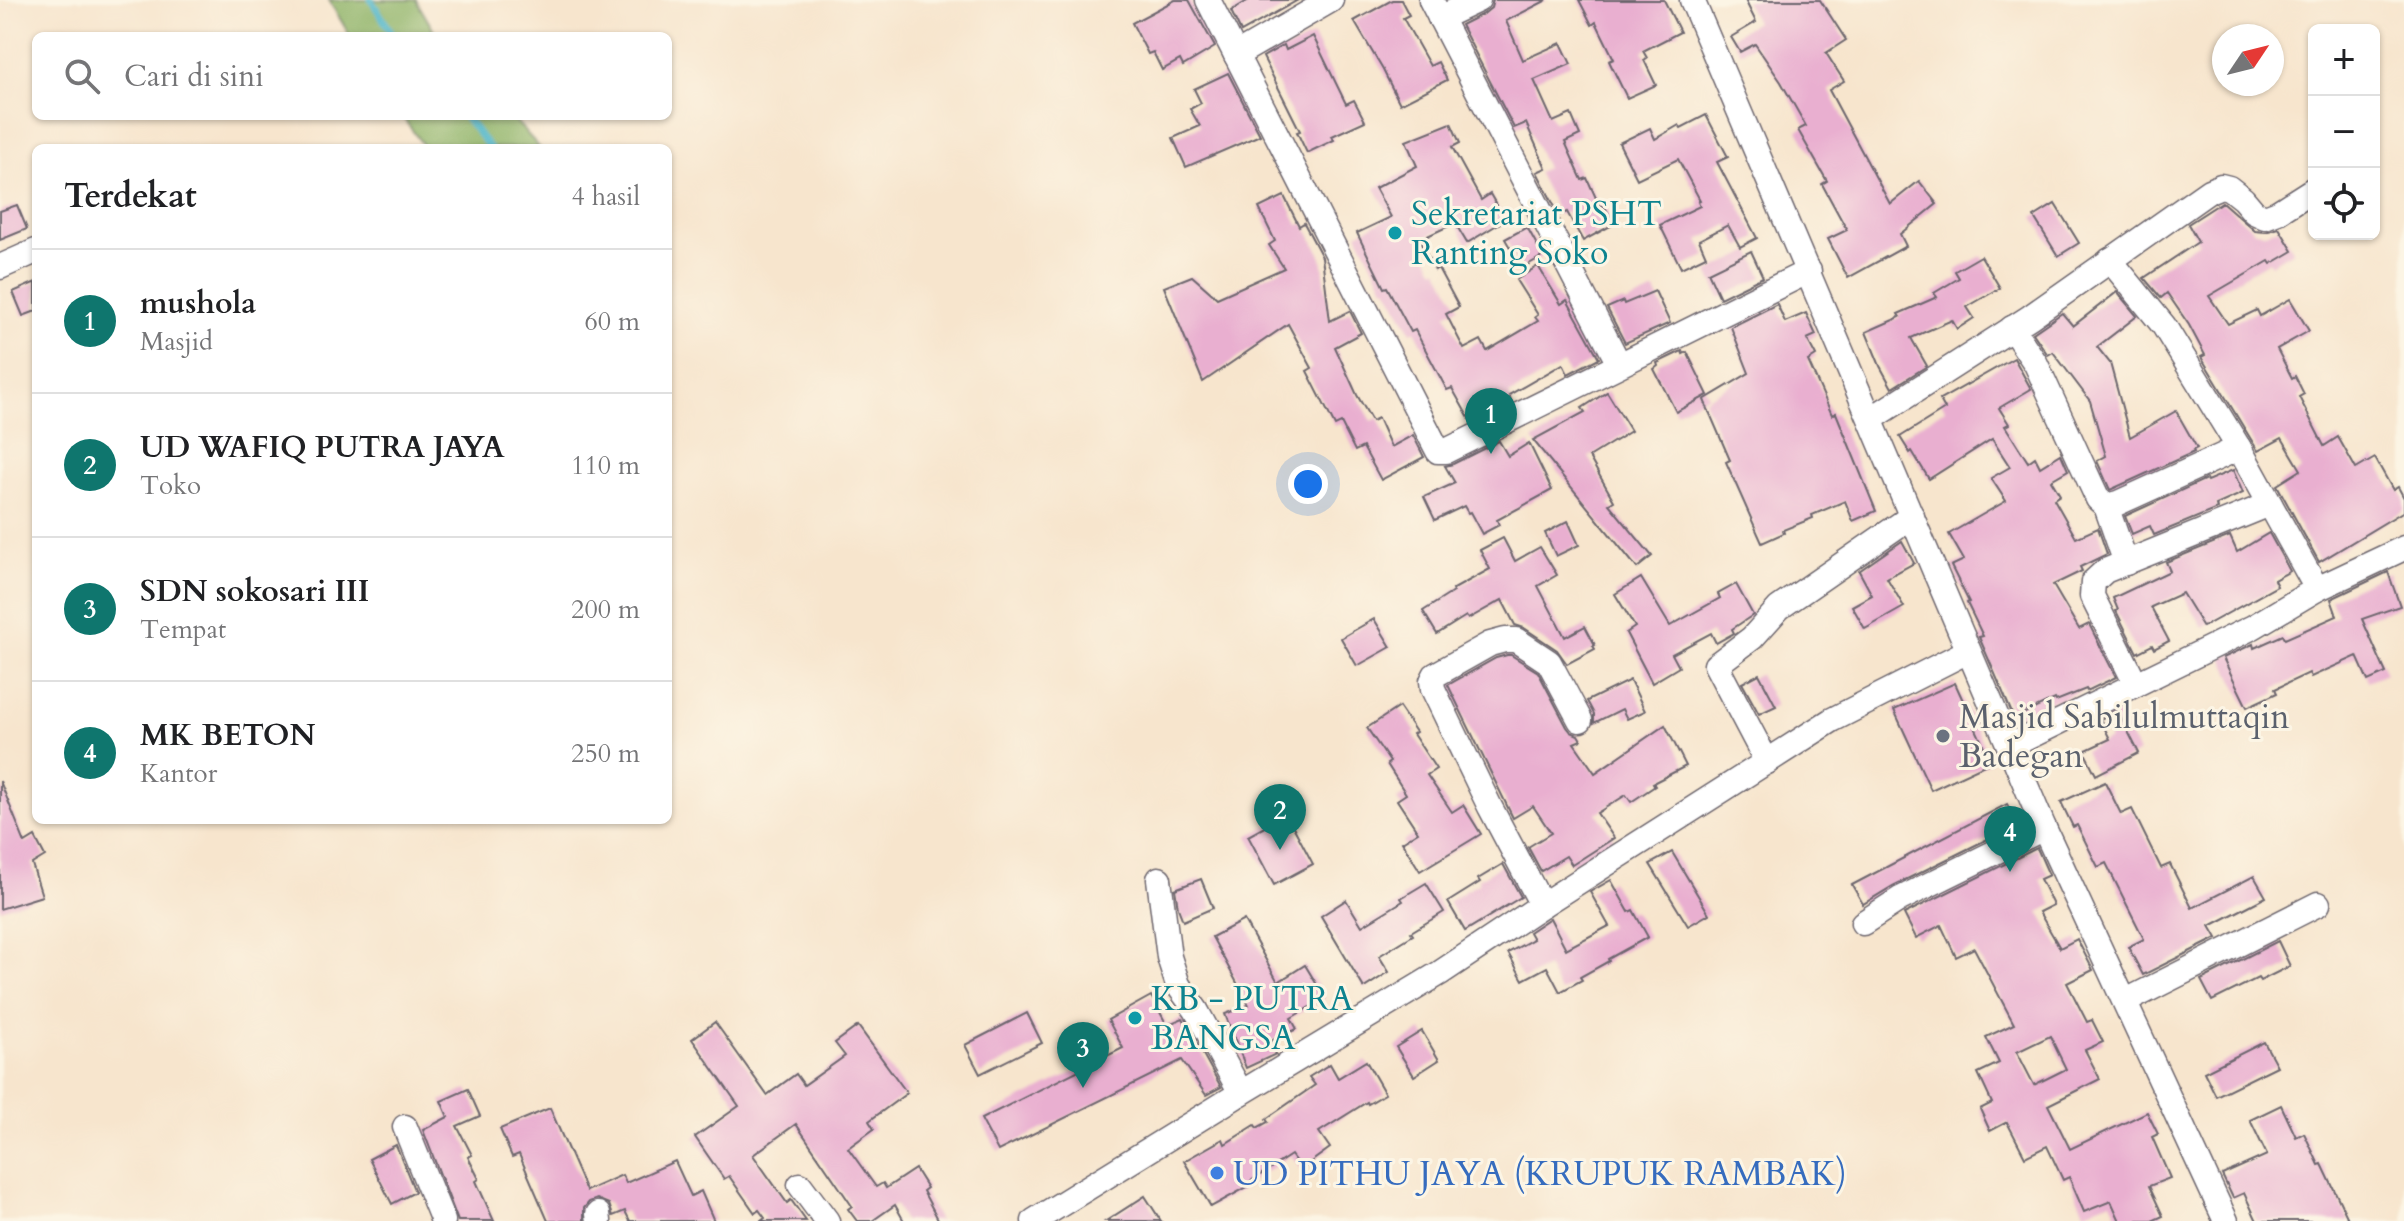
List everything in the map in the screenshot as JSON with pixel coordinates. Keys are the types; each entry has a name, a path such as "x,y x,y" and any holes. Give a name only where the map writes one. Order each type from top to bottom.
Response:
{"street":[{"path":"1208,0 1438,451 1446,451 1809,271"},
{"path":"1236,55 1331,0"},
{"path":"1478,0 1436,9 1619,364"},
{"path":"1692,0 2044,828 2226,1221"},
{"path":"1871,419 2012,328 2209,191 2221,186 2229,188 2254,212 2265,217 2308,193"},
{"path":"0,267 32,253"},
{"path":"2110,260 2164,326 2239,448 2317,589"},
{"path":"2012,328 2036,364 2098,499 2106,506 2126,563"},
{"path":"2106,506 2239,448"},
{"path":"2136,684 2092,596 2093,582 2105,571 2270,504"},
{"path":"1767,762 1717,670 1717,663 1752,638 1779,608 1912,516"},
{"path":"2010,746 2253,627 2317,589 2404,548"},
{"path":"1542,905 1490,807 1433,689 1432,681 1435,675 1490,644 1516,640 1549,662 1580,720"},
{"path":"1034,1221 1440,973 1832,720 1968,651"},
{"path":"1863,923 1900,899 2044,828"},
{"path":"1159,879 1169,957 1178,985 1196,1010 1241,1093"},
{"path":"2126,1001 2318,904"},
{"path":"405,1127 443,1221"},
{"path":"800,1185 827,1221"}],"green space":[{"path":"329,0 416,0 435,32 348,32"},
{"path":"405,120 515,120 536,144 422,144"}],"building":[{"path":"1175,0 1189,0 1215,47 1183,66 1180,60 1162,70 1153,52 1148,54 1132,23"},
{"path":"1249,0 1298,0 1241,32 1231,11"},
{"path":"1392,0 1401,0 1409,15 1403,18 1430,66 1438,62 1447,80 1400,104 1354,21"},
{"path":"1493,0 1547,0 1506,21 1523,60 1561,43 1571,64 1534,80 1553,122 1571,114 1580,135 1565,142 1582,180 1587,178 1600,207 1604,205 1614,224 1583,241 1567,212 1559,215 1537,172 1546,168 1526,123 1514,128 1461,25 1485,13 1491,8"},
{"path":"1579,0 1664,0 1680,32 1643,51 1656,85 1627,98 1609,61 1614,59 1596,22 1592,25"},
{"path":"1745,0 1820,0 1846,40 1826,53 1844,81 1829,90 1890,204 1919,181 1937,204 1900,234 1906,246 1848,278 1828,239 1847,230 1822,184 1827,181 1798,130 1806,126 1755,44 1740,52 1731,37 1756,22"},
{"path":"1313,36 1346,104 1354,100 1365,121 1332,136 1334,140 1307,153 1297,132 1300,131 1263,57 1284,45 1286,50"},
{"path":"1228,73 1260,135 1186,167 1173,138 1200,126 1190,109 1201,103 1194,89"},
{"path":"1706,115 1728,157 1717,162 1757,238 1740,247 1728,225 1699,240 1706,256 1681,268 1660,225 1700,206 1700,200 1678,159 1637,179 1619,143 1650,128 1655,139 1679,125 1681,128"},
{"path":"1451,123 1460,143 1452,147 1481,200 1490,194 1505,220 1467,243 1455,223 1419,240 1459,307 1446,314 1464,349 1481,340 1487,351 1538,321 1535,317 1538,315 1516,280 1538,266 1561,304 1567,300 1599,358 1568,374 1563,364 1509,395 1512,402 1471,422 1452,388 1447,390 1415,330 1411,332 1387,287 1384,288 1357,233 1391,217 1375,188 1417,166 1406,141"},
{"path":"1284,196 1299,226 1304,223 1322,257 1330,321 1350,311 1361,333 1335,347 1357,395 1372,421 1378,418 1391,447 1413,435 1424,457 1381,480 1363,447 1355,451 1341,423 1335,426 1307,371 1312,368 1288,324 1203,382 1164,287 1192,276 1217,298 1284,268 1269,245 1275,241 1259,208"},
{"path":"2222,202 2255,231 2279,228 2293,251 2271,264 2269,261 2209,296 2228,324 2257,310 2260,316 2290,299 2309,331 2277,349 2304,394 2299,397 2324,446 2338,437 2356,469 2375,458 2393,490 2398,487 2404,498 2404,511 2319,562 2277,485 2301,470 2282,438 2258,451 2201,357 2205,355 2189,325 2167,293 2161,298 2144,278 2198,242 2188,224"},
{"path":"2055,204 2079,243 2058,256 2034,217"},
{"path":"17,205 27,229 0,240 0,211"},
{"path":"1527,227 1543,256 1522,268 1505,239"},
{"path":"1751,251 1763,277 1720,298 1708,272"},
{"path":"1981,256 2000,288 1967,307 1974,318 1957,329 1952,320 1911,338 1927,366 1892,388 1866,332 1937,297 1934,293 1959,278 1955,271"},
{"path":"32,284 32,313 23,316 13,292"},
{"path":"1655,291 1670,323 1625,343 1607,308"},
{"path":"2117,292 2137,316 2097,347 2110,363 2130,437 2176,411 2197,448 2110,490 2097,461 2106,456 2090,401 2053,352 2048,355 2033,333 2062,313 2073,326"},
{"path":"1777,304 1785,322 1806,313 1816,335 1807,339 1816,356 1808,361 1832,415 1836,413 1876,511 1853,521 1845,501 1812,515 1813,518 1783,530 1784,533 1762,543 1726,462 1730,460 1704,400 1749,373 1731,327"},
{"path":"1682,351 1683,354 1687,352 1708,395 1676,412 1654,369 1657,363"},
{"path":"2014,358 2031,389 1999,408 2009,424 2005,426 2028,462 2035,457 2040,467 2061,454 2068,470 2051,480 2060,495 2054,499 2076,538 2098,528 2107,554 2053,585 2079,629 2089,624 2116,677 2014,718 1979,637 1983,636 1969,602 1951,566 1964,560 1949,534 2006,501 1991,478 2010,467 1992,439 1929,479 1900,437 1945,409 1940,400"},
{"path":"1607,392 1631,431 1589,457 1614,501 1609,504 1652,556 1637,568 1533,440 1585,412 1582,408"},
{"path":"1499,441 1508,456 1529,443 1552,490 1497,520 1499,525 1482,534 1464,506 1435,520 1424,497 1455,483 1445,466"},
{"path":"2233,470 2243,493 2216,505 2217,509 2154,535 2150,526 2132,534 2125,516"},
{"path":"1568,521 1579,545 1556,556 1545,533"},
{"path":"2269,533 2290,571 2274,580 2277,586 2203,627 2182,593 2151,607 2169,641 2137,653 2116,611 2113,598 2170,571 2166,562 2230,536 2237,552"},
{"path":"1503,538 1515,561 1540,547 1557,575 1538,586 1565,637 1585,626 1595,649 1567,664 1557,650 1515,625 1502,600 1468,619 1466,616 1437,634 1423,611 1490,569 1480,550"},
{"path":"1902,541 1914,563 1887,578 1904,607 1865,629 1852,606 1872,595 1859,571"},
{"path":"2388,572 2400,606 2362,619 2386,673 2368,681 2357,656 2311,677 2309,673 2247,707 2223,658 2253,644 2254,648 2283,635 2285,639 2337,616 2331,599"},
{"path":"1641,578 1670,626 1720,598 1718,594 1736,584 1753,615 1732,629 1734,633 1716,643 1711,633 1672,654 1679,667 1652,683 1626,633 1635,627 1615,594"},
{"path":"1374,619 1391,647 1357,666 1341,638"},
{"path":"1507,655 1538,672 1567,727 1581,740 1574,743 1595,773 1665,725 1686,766 1653,783 1655,786 1631,802 1626,795 1597,813 1614,838 1572,865 1566,856 1541,871 1528,847 1551,833 1533,806 1513,818 1448,685"},
{"path":"1759,674 1776,706 1759,714 1742,683"},
{"path":"1630,680 1645,711 1627,719 1622,709 1594,723 1594,714 1587,701"},
{"name":"Masjid Sabilulmuttaqin Badegan","path":"1955,683 1991,762 1931,790 1894,710"},
{"path":"1399,707 1436,769 1427,775 1452,812 1463,805 1481,834 1420,871 1402,842 1418,832 1397,800 1406,794 1387,764 1390,762 1367,728"},
{"path":"2117,710 2139,753 2096,775 2084,751 2110,739 2100,719"},
{"path":"0,781 25,843 35,837 45,856 32,864 42,896 0,909"},
{"path":"2105,782 2121,814 2132,809 2161,868 2170,864 2192,908 2254,876 2266,897 2210,926 2217,938 2143,975 2128,947 2144,939 2106,863 2098,867 2077,825 2073,827 2061,802"},
{"path":"2007,804 2018,824 1863,904 1852,885"},
{"path":"1287,815 1313,864 1274,885 1248,836"},
{"path":"2037,848 2049,875 2040,879 2053,905 2039,912 2060,948 2077,939 2093,970 2067,983 2087,1022 2092,1020 2103,1042 2085,1050 2100,1079 2048,1105 2070,1149 2147,1112 2158,1134 2152,1137 2170,1178 2149,1186 2163,1216 2152,1221 2120,1221 2111,1201 2084,1212 2069,1177 2063,1180 2047,1146 2025,1157 2007,1122 1990,1131 1980,1109 1992,1103 1978,1073 1999,1063 1986,1037 2014,1024 1974,948 1956,957 1941,925 1916,938 1904,914","holes":["2050,1036 2066,1069 2034,1085 2017,1052"]},
{"path":"1672,852 1709,914 1688,926 1650,864"},
{"path":"1503,864 1521,897 1465,931 1448,902"},
{"path":"1201,879 1213,908 1183,921 1175,889"},
{"path":"1611,880 1648,937 1608,959 1580,977 1582,980 1560,992 1547,967 1523,980 1508,953 1533,939 1529,932 1550,918 1566,949 1609,926 1590,892"},
{"path":"1426,883 1444,912 1379,956 1389,972 1364,988 1321,916 1346,900 1362,926"},
{"path":"1244,920 1278,982 1305,965 1325,998 1291,1018 1297,1029 1271,1041 1276,1054 1246,1068 1225,1014 1249,1005 1212,937"},
{"path":"2278,941 2290,966 2212,1001 2201,980"},
{"path":"1151,996 1167,1025 1183,1018 1221,1087 1206,1095 1182,1060 998,1151 981,1119 1123,1048 1108,1020"},
{"path":"1027,1013 1042,1043 980,1074 965,1045"},
{"path":"715,1022 767,1095 796,1074 804,1085 845,1056 835,1043 858,1026 907,1093 869,1121 874,1129 848,1148 876,1187 883,1183 886,1188 915,1169 927,1188 923,1191 939,1221 904,1221 895,1205 872,1221 857,1221 848,1209 852,1206 796,1124 753,1155 787,1203 791,1200 806,1221 761,1221 765,1218 759,1210 755,1213 729,1176 724,1179 695,1137 739,1106 692,1039"},
{"path":"1422,1031 1439,1060 1414,1076 1396,1047"},
{"path":"2264,1042 2277,1066 2216,1096 2204,1072"},
{"path":"1366,1061 1385,1094 1319,1132 1330,1148 1301,1169 1291,1155 1248,1183 1249,1186 1211,1207 1184,1161 1223,1139 1225,1144 1255,1125 1257,1128 1268,1122 1266,1119 1315,1085 1309,1077 1330,1064 1338,1078"},
{"path":"468,1089 480,1116 457,1126 472,1155 468,1157 479,1179 476,1181 494,1221 458,1221 423,1130 448,1117 441,1101"},
{"path":"2281,1105 2296,1137 2304,1133 2349,1221 2257,1221 2244,1193 2233,1198 2222,1175 2267,1155 2250,1120"},
{"path":"550,1108 586,1191 622,1175 626,1183 675,1161 691,1196 701,1191 714,1221 630,1221 625,1211 613,1216 609,1204 597,1199 584,1208 584,1221 548,1221 519,1154 512,1157 500,1129"},
{"path":"396,1145 415,1192 392,1204 369,1159"},
{"path":"1145,1196 1161,1221 1106,1221"}],"waterway":[{"path":"371,0 391,32"},
{"path":"467,120 487,144"}],"place":[{"name":"Sekretariat PSHT Ranting Soko","path":"1395,233"},
{"name":"mushola","path":"1491,454"},
{"name":"Masjid Sabilulmuttaqin Badegan","path":"1943,736"},
{"name":"UD WAFIQ PUTRA JAYA","path":"1280,850"},
{"name":"MK BETON","path":"2010,872"},
{"name":"KB - PUTRA BANGSA","path":"1135,1018"},
{"name":"SDN sokosari III","path":"1083,1088"},
{"name":"UD PITHU JAYA (KRUPUK RAMBAK)","path":"1217,1173"}]}
